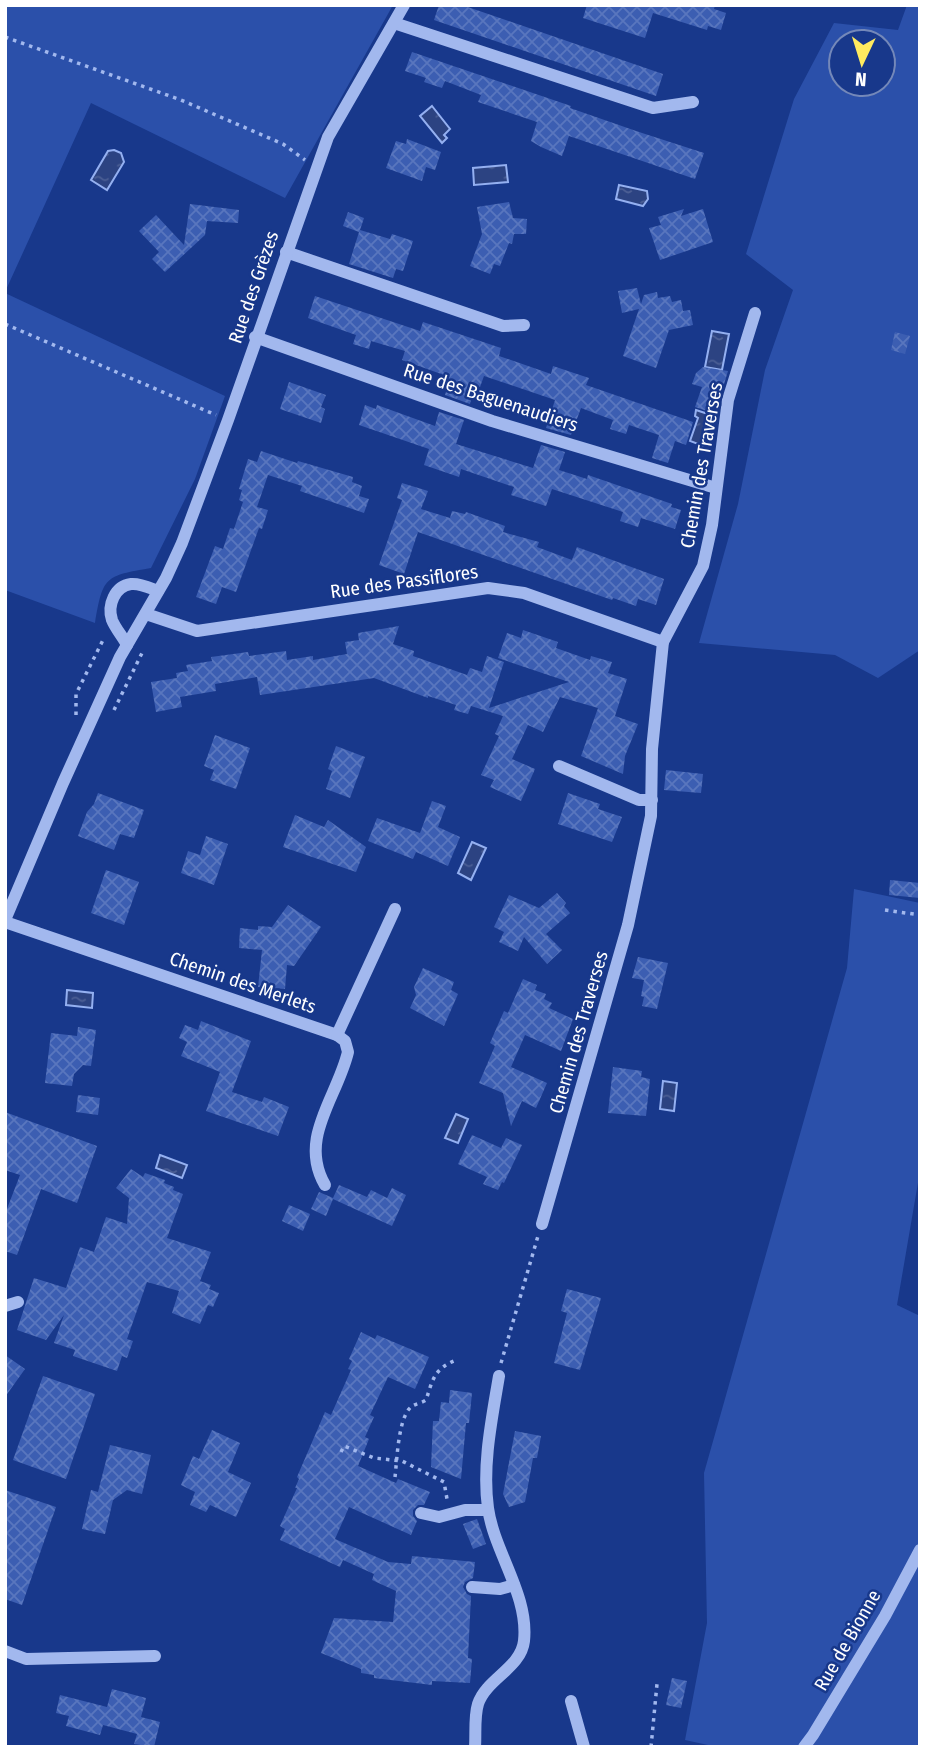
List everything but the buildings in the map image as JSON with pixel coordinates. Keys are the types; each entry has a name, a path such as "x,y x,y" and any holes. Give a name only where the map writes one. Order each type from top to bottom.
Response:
{"street":[{"name":"Rue des Grèzes","path":"5,921 63,783 127,645 182,543 328,136 404,5"},
{"path":"394,23 653,108 693,102"},
{"path":"286,252 503,326 524,325"},
{"name":"Chemin des Traverses","path":"541,1224 628,925 649,830 654,726 663,642 703,566 712,525 728,400 755,313"},
{"name":"Rue des Baguenaudiers","path":"255,337 492,421 716,488"},
{"path":"127,645 112,620 111,607 115,594 130,584 140,584 158,591"},
{"name":"Rue des Passiflores","path":"146,614 197,631 488,588 524,593 663,642"},
{"path":"558,766 639,800 652,800"},
{"path":"325,1185 318,1173 314,1153 318,1131 348,1052 345,1041 337,1035 395,909"},
{"name":"Chemin des Merlets","path":"5,921 337,1035"},
{"path":"475,1747 478,1704 486,1689 515,1662 524,1643 524,1621 488,1510 488,1453 499,1376"},
{"path":"421,1513 439,1517 465,1510 488,1510"},
{"name":"Rue de Bionne","path":"804,1747 814,1735 885,1616 920,1550"},
{"path":"472,1587 500,1589 514,1586"},
{"path":"5,1651 26,1659 155,1656"},
{"path":"570,1701 584,1747"}],"path":[{"path":"5,37 181,100 283,144 315,167"},
{"path":"5,324 228,420"},
{"path":"885,910 920,915"},
{"path":"499,1376 541,1224"},
{"path":"395,1477 401,1430 410,1408 426,1400 434,1377 442,1366 456,1360"},
{"path":"341,1452 344,1446 374,1458 397,1459 444,1482 450,1515"},
{"path":"651,1747 657,1684"}],"shaded area":[{"path":"5,5 393,5 285,198 91,103 5,292"},
{"path":"907,5 920,5 920,650 878,678 835,655 699,643 738,504 765,370 793,290 746,254 794,99 827,36 827,98 897,98 897,30"},
{"path":"834,23 880,28 831,28"},
{"path":"5,293 225,396 195,479 151,568 124,573 109,581 101,596 95,623 5,590"},
{"path":"854,889 920,903 920,1171 897,1305 920,1316 920,1747 717,1747 685,1740 707,1623 704,1473 847,968"}],"water":[{"path":"432,106 450,129 444,135 447,138 442,143 420,116"},
{"path":"108,151 121,153 124,162 107,190 91,180"},
{"path":"506,165 508,182 474,185 473,168"},
{"path":"619,185 647,191 648,199 643,206 616,199"},
{"path":"712,331 729,334 722,370 705,367"},
{"path":"696,410 711,415 706,447 690,441 698,418 695,416"},
{"path":"472,842 486,848 471,880 458,873"},
{"path":"67,990 93,993 92,1008 66,1005"},
{"path":"663,1081 677,1083 674,1111 660,1109"},
{"path":"456,1114 468,1119 458,1143 445,1138"},
{"path":"160,1155 187,1165 182,1178 156,1168"}]}
